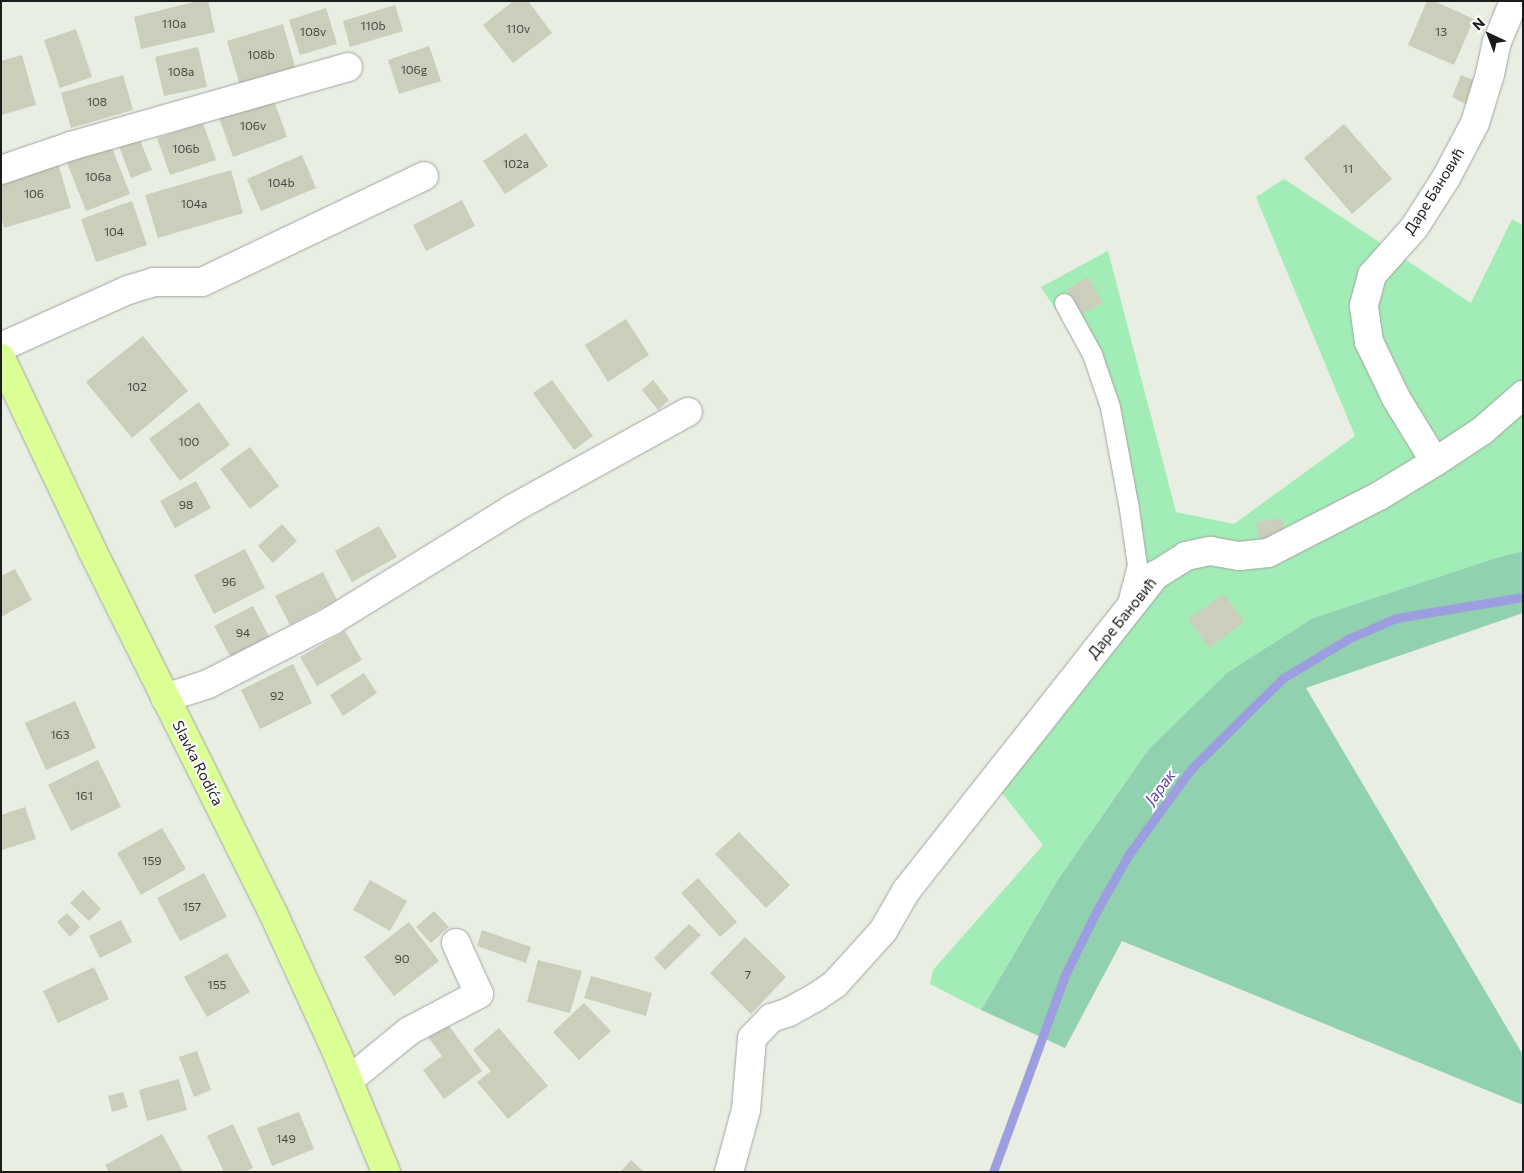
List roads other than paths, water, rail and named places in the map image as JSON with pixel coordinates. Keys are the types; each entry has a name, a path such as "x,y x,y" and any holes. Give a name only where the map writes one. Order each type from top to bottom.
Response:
{"main road":[{"name":"Slavka Rodića","path":"1,358 92,550 273,913 349,1080 386,1172"}],"street":[{"name":"Даре Бановић","path":"729,1172 746,1110 752,1038 771,1018 789,1012 835,984 884,931 906,891 1156,575 1186,556 1210,551 1238,556 1268,553 1379,496 1435,462 1396,398 1369,342 1364,305 1372,275 1414,228 1446,178 1475,124 1490,74 1497,42 1514,1"},
{"path":"1,170 71,146 348,67"},
{"path":"1,347 128,290 154,282 202,282 424,176"},
{"path":"1435,462 1482,431 1523,395"},
{"path":"165,698 208,684 331,621 512,509 688,412"},
{"path":"349,1080 409,1031 479,994 456,943"}],"lane":[{"path":"1064,303 1092,354 1110,407 1129,509 1137,565 1124,614"}],"waterway":[{"name":"Јарак","path":"993,1172 1066,973 1096,912 1129,854 1191,769 1283,678 1348,639 1396,618 1523,597"}]}
